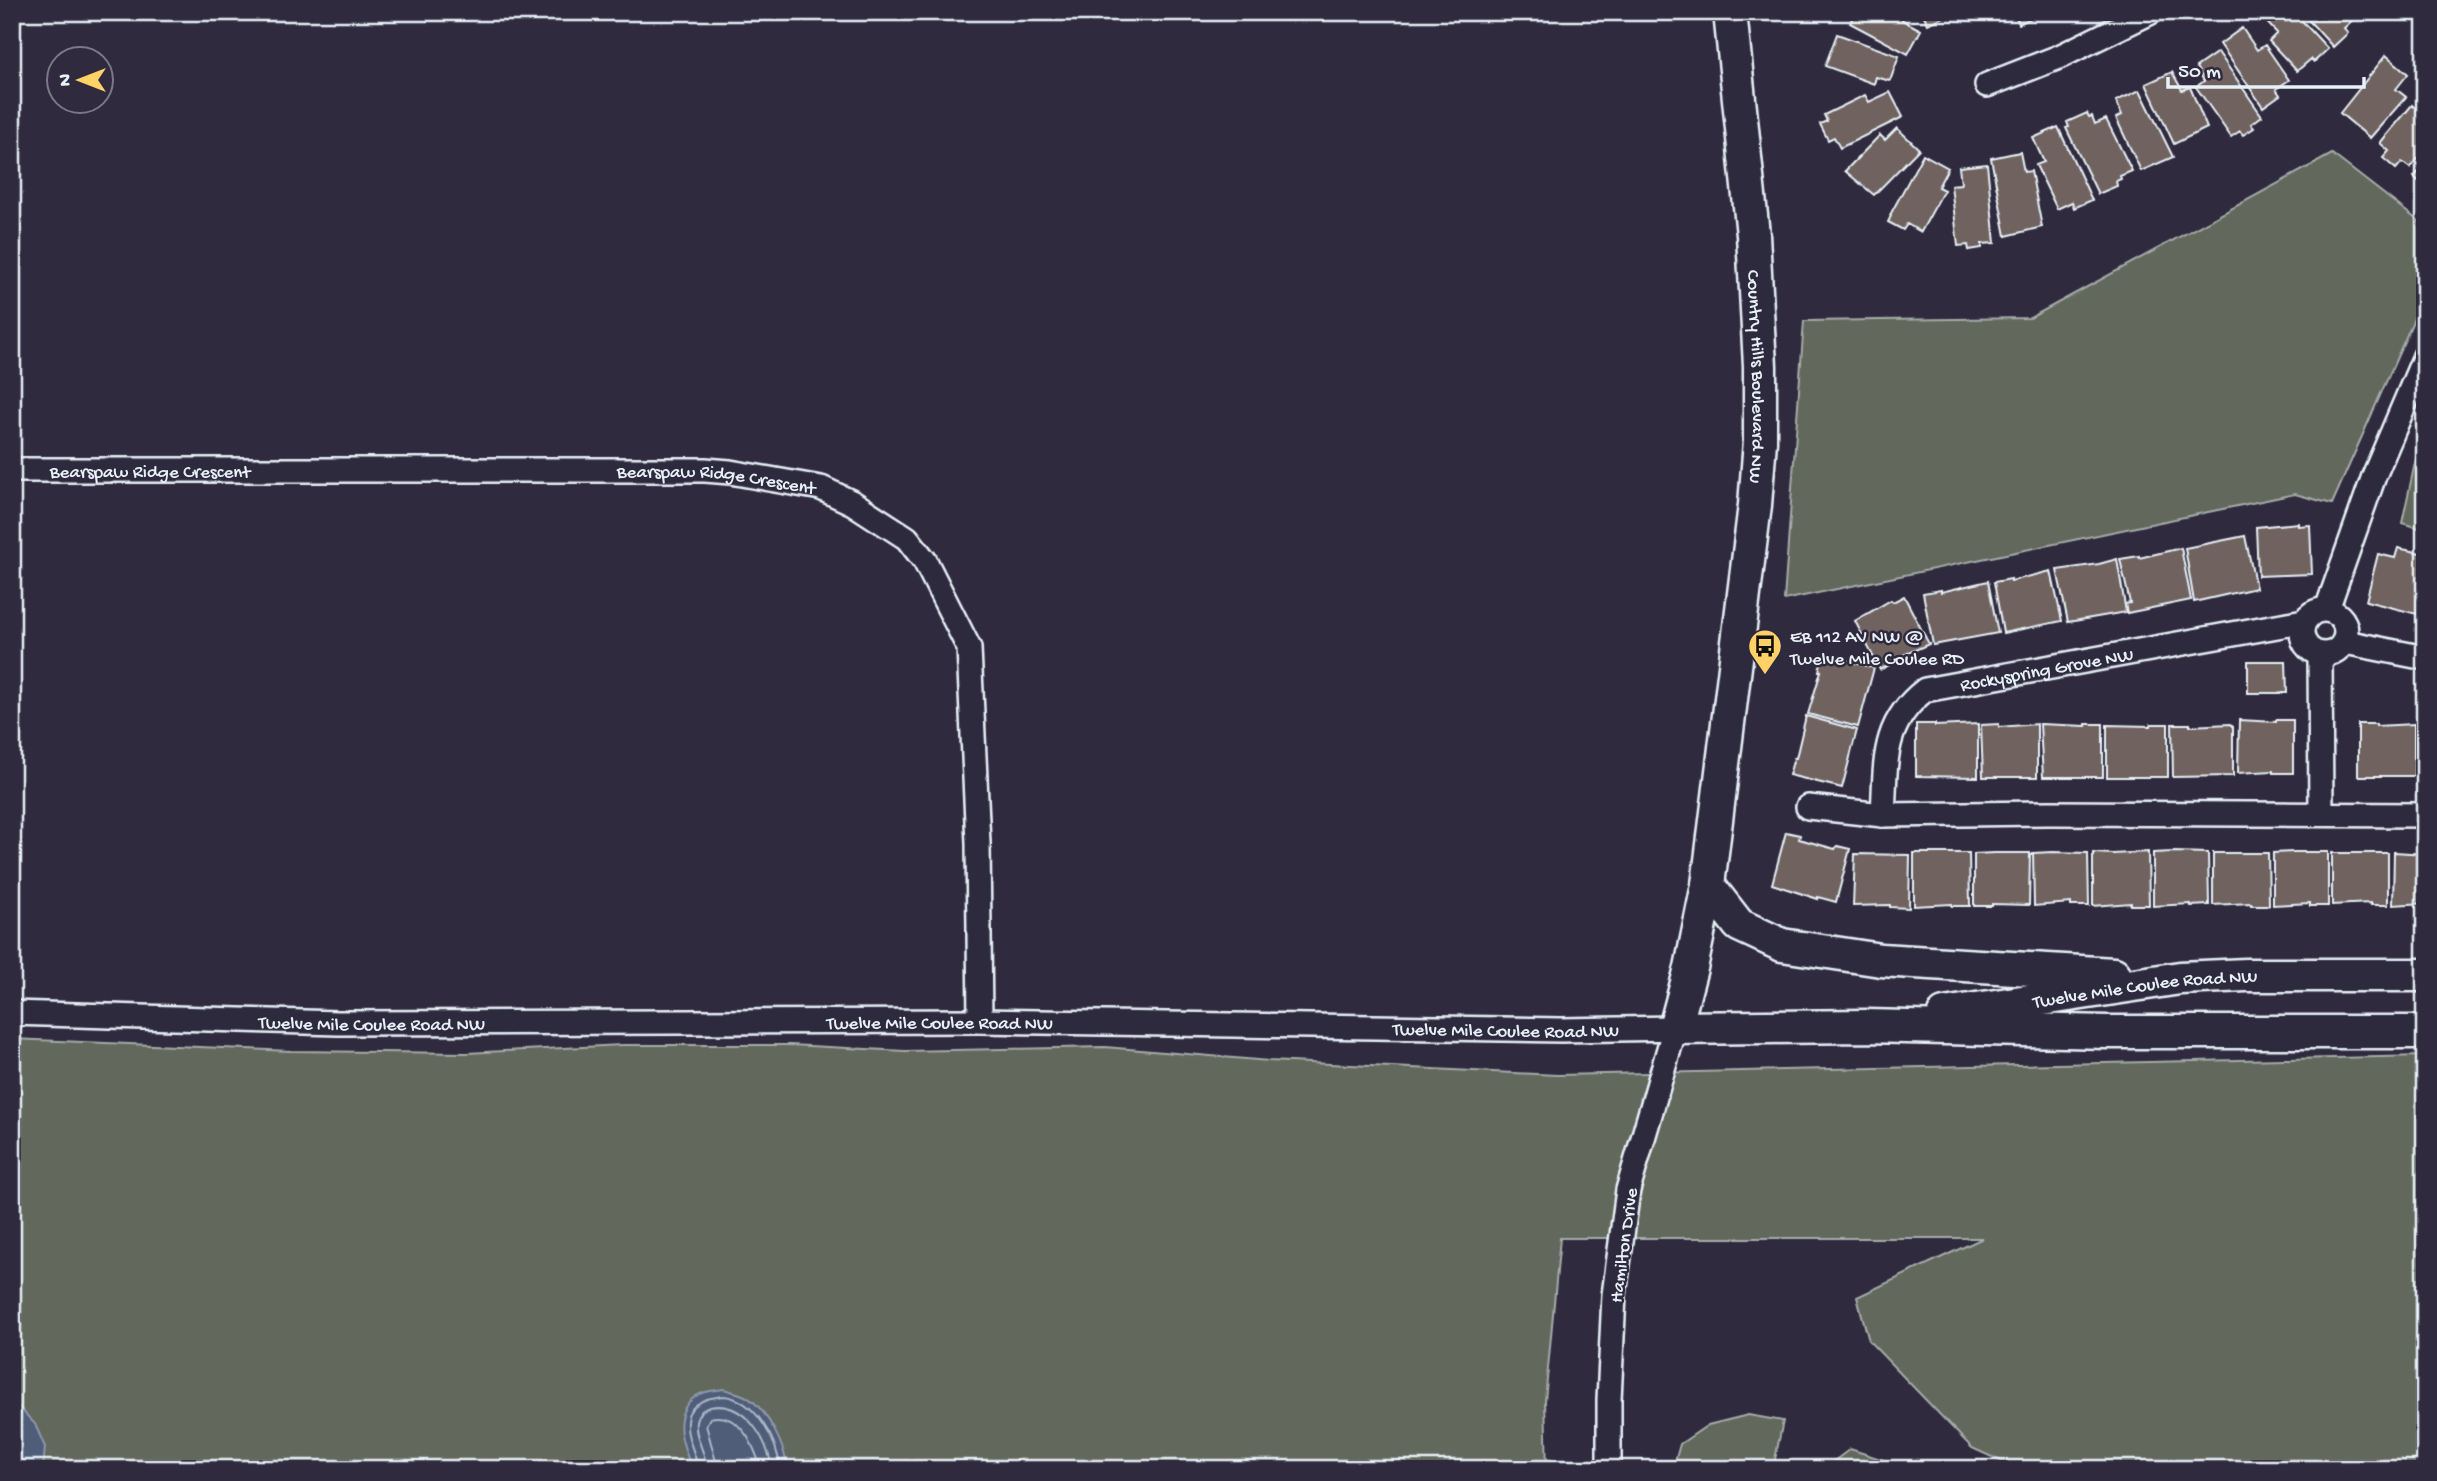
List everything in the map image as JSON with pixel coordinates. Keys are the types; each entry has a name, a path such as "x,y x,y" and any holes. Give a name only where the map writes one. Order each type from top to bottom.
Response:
{"main road":[{"name":"Country Hills Boulevard NW","path":"1675,1028 1692,968 1708,885 1755,505 1760,441 1760,366 1753,235 1730,12"},
{"path":"1708,885 1739,925 1782,945 1823,953 1895,961 2180,978"},
{"name":"Twelve Mile Coulee Road NW","path":"1867,1026 2180,978 2246,975 2425,975"},
{"name":"Twelve Mile Coulee Road NW","path":"1675,1028 1867,1026 2107,1032 2425,1032"}],"street":[{"path":"1987,85 2059,57 2151,12"},
{"path":"2327,609 2374,476 2425,356"},
{"name":"Bearspaw Ridge Crescent","path":"12,470 705,470 821,488 853,503 907,538 925,561 969,648 978,843 980,1021"},
{"path":"2327,609 2337,613 2344,621 2347,631 2345,642 2334,652 2320,654 2310,650 2303,642 2301,632 2304,621 2313,612 2327,609"},
{"name":"Rockyspring Grove NW","path":"1883,815 1888,740 1910,701 1925,690 2304,621"},
{"path":"2345,642 2425,658"},
{"path":"2320,654 2321,814"},
{"path":"1808,807 1883,815 2425,815"},
{"name":"Twelve Mile Coulee Road NW","path":"12,1013 338,1023 980,1021 1561,1030 1675,1028"},
{"name":"Hamilton Drive","path":"1609,1469 1614,1295 1628,1191 1675,1028"}],"green space":[{"path":"2332,154 2425,226 2425,294 2332,504 2295,494 1784,600 1804,321 2030,318"},
{"path":"2425,432 2425,530 2402,523 2419,444"},
{"path":"12,1039 291,1051 467,1053 622,1045 790,1045 905,1051 1105,1047 1269,1061 1557,1075 2425,1056 2425,1469 2018,1469 1972,1448 1869,1341 1857,1297 1983,1238 1560,1238 1545,1401 1547,1469 12,1469"},
{"path":"1748,1415 1783,1421 1773,1469 1673,1469 1680,1444 1708,1425"},
{"path":"1850,1449 1896,1464 1899,1469 1829,1469 1830,1464"}],"water":[{"path":"724,1389 745,1396 760,1409 779,1439 787,1469 692,1469 680,1430 683,1411 699,1394"},
{"path":"12,1400 35,1424 45,1447 43,1469 12,1469"}],"building":[{"path":"1855,12 1906,12 1902,20 1921,30 1908,54 1850,23"},
{"path":"1922,12 1952,12 1953,13 1928,24"},
{"path":"2014,12 2044,12 2019,24"},
{"path":"2257,12 2294,12 2328,49 2314,62 2311,59 2297,71 2269,41 2277,33"},
{"path":"2301,12 2355,12 2358,15 2344,28 2348,33 2333,47"},
{"path":"2242,28 2257,50 2265,45 2289,80 2276,89 2280,95 2263,107 2220,44"},
{"path":"1837,34 1899,56 1890,81 1876,77 1874,84 1825,66"},
{"path":"2218,52 2262,116 2251,124 2254,128 2243,135 2240,131 2231,137 2196,87 2204,81 2196,67"},
{"path":"2386,55 2408,74 2396,89 2406,97 2370,138 2340,113"},
{"path":"2172,72 2182,90 2190,87 2207,128 2174,144 2146,84"},
{"path":"2140,90 2173,157 2141,171 2116,118 2122,115 2116,101"},
{"path":"1890,92 1903,117 1840,148 1834,137 1828,140 1820,124 1827,121 1824,115 1865,95 1869,102"},
{"path":"2412,105 2422,114 2425,111 2425,151 2410,168 2402,162 2396,169 2383,158 2389,151 2380,143"},
{"path":"2087,113 2089,117 2092,116 2095,124 2106,119 2132,171 2120,176 2121,179 2116,181 2117,186 2098,194 2066,128 2069,127 2067,122"},
{"path":"2058,127 2092,200 2074,208 2072,202 2057,209 2036,165 2044,162 2033,138"},
{"path":"1897,128 1919,149 1874,195 1845,171 1880,135 1885,140"},
{"path":"2020,152 2024,172 2031,171 2042,227 2006,236 1991,158"},
{"path":"1923,154 1948,168 1938,187 1944,190 1921,232 1907,224 1903,230 1888,222"},
{"path":"1987,164 1995,243 1982,244 1982,248 1969,250 1968,245 1958,246 1951,185 1961,184 1959,167"},
{"path":"2425,164 2425,187 2414,177"},
{"path":"2298,523 2298,526 2310,525 2312,574 2258,576 2256,527"},
{"path":"2245,536 2256,588 2194,602 2185,548"},
{"path":"2181,548 2191,600 2127,613 2125,604 2130,603 2120,559 2139,558"},
{"path":"2398,548 2425,554 2425,616 2366,601 2378,554 2395,558"},
{"path":"2117,559 2126,612 2068,622 2057,570"},
{"path":"2051,571 2062,621 2003,633 1994,582 2011,581"},
{"path":"1988,581 1998,633 1933,645 1923,593 1941,592"},
{"path":"1904,596 1929,644 1894,659 1895,662 1880,670 1855,621 1891,600 1893,602"},
{"path":"1823,654 1874,668 1858,727 1808,714 1821,671"},
{"path":"2248,661 2286,661 2287,693 2248,693"},
{"path":"1806,716 1857,730 1842,788 1789,775"},
{"path":"2239,720 2293,720 2293,773 2238,773"},
{"path":"1916,724 1978,724 1978,777 1916,776"},
{"path":"1999,724 1999,727 2037,724 2037,777 1983,777 1981,725"},
{"path":"2040,724 2103,724 2103,777 2043,777"},
{"path":"2168,724 2168,777 2107,777 2107,725"},
{"path":"2172,724 2230,724 2233,727 2233,776 2173,777"},
{"path":"2358,724 2414,724 2414,776 2358,776"},
{"path":"2419,725 2425,725 2425,777 2419,778"},
{"path":"1786,832 1800,835 1799,839 1835,849 1837,846 1850,849 1836,902 1772,884"},
{"path":"2148,852 2149,905 2131,903 2093,906 2093,853"},
{"path":"2328,852 2328,906 2310,906 2310,903 2273,905 2273,853"},
{"path":"2394,852 2425,854 2425,903 2393,905"},
{"path":"1914,853 1969,853 1970,906 1914,906"},
{"path":"2030,853 2029,905 1974,906 1974,854"},
{"path":"2033,853 2088,853 2089,906 2071,906 2071,903 2034,906"},
{"path":"2153,853 2208,853 2209,905 2153,906"},
{"path":"2213,853 2268,853 2269,905 2213,905"},
{"path":"2332,853 2388,853 2388,905 2332,905"},
{"path":"1855,854 1910,855 1909,908 1890,905 1853,906"}],"place":[{"name":"EB 112 AV NW @ Twelve Mile Coulee RD","path":"1765,676"}]}
